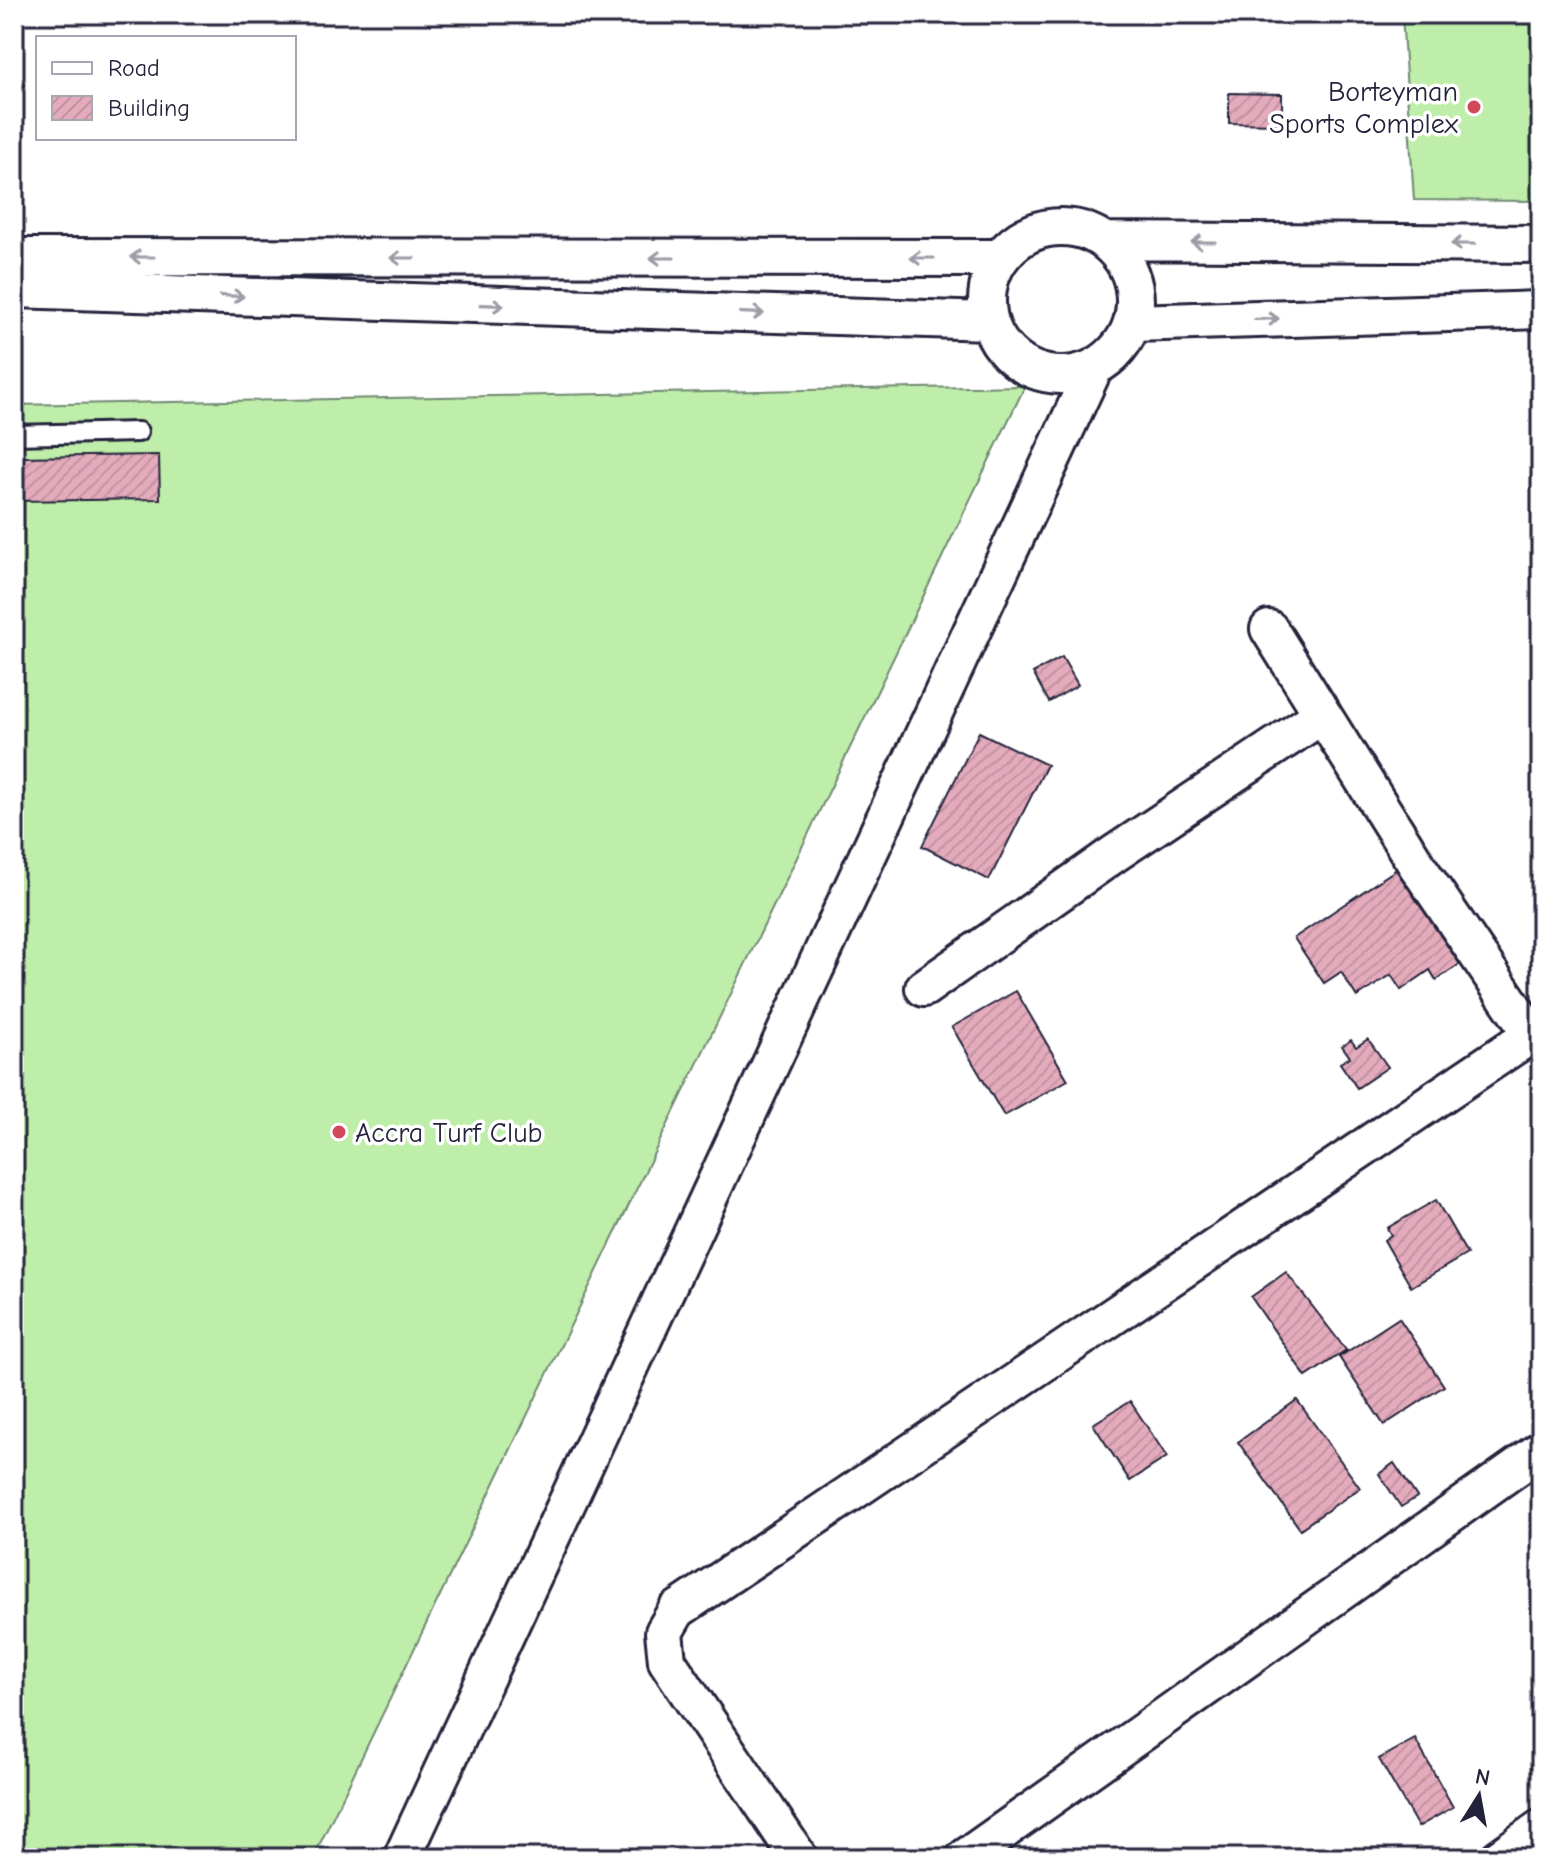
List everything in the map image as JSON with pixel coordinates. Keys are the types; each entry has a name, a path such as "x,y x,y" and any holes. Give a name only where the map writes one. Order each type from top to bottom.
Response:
{"street":[{"path":"1061,227 1084,230 1105,241 1126,264 1136,293 1133,323 1118,350 1094,368 1062,375 1030,369 1005,349 989,321 989,282 1000,258 1016,241 1038,231 1061,227"},
{"path":"1105,241 1541,244"},
{"path":"14,257 1000,258"},
{"path":"14,289 989,321"},
{"path":"1133,323 1541,310"},
{"path":"402,1858 1094,368"},
{"path":"799,1858 667,1661 664,1632 677,1610 1536,1032 1418,867 1269,629"},
{"path":"924,988 1114,854 1322,715"},
{"path":"965,1858 1537,1461"},
{"path":"1499,1858 1541,1828"}],"lane":[{"path":"14,435 138,432"}],"green space":[{"name":"Borteyman Sports Complex","path":"1402,14 1541,14 1541,201 1414,200"},
{"name":"Accra Turf Club","path":"1025,386 313,1858 14,1858 14,405"}],"building":[{"path":"1229,93 1282,94 1282,124 1229,123"},
{"path":"159,455 160,499 14,501 14,457"},
{"path":"1062,657 1078,685 1049,702 1033,673"},
{"path":"979,732 1047,765 989,880 922,846"},
{"path":"1397,869 1460,964 1436,980 1430,970 1401,990 1391,975 1357,997 1341,972 1324,983 1294,938"},
{"path":"1016,991 1068,1080 1004,1116 952,1027"},
{"path":"1368,1039 1388,1067 1357,1088 1340,1063 1350,1057 1342,1046 1351,1040 1356,1047"},
{"path":"1436,1200 1467,1254 1411,1287 1384,1240 1391,1235 1387,1228"},
{"path":"1286,1272 1346,1350 1306,1377 1251,1297"},
{"path":"1399,1318 1444,1386 1384,1425 1339,1357"},
{"path":"1297,1400 1360,1488 1300,1529 1238,1442"},
{"path":"1130,1401 1167,1457 1130,1481 1093,1424"},
{"path":"1394,1463 1417,1497 1401,1507 1379,1474"},
{"path":"1415,1739 1453,1807 1418,1827 1379,1759"}],"place":[{"name":"Borteyman Sports Complex","path":"1474,107"},
{"name":"Accra Turf Club","path":"339,1132"}]}
